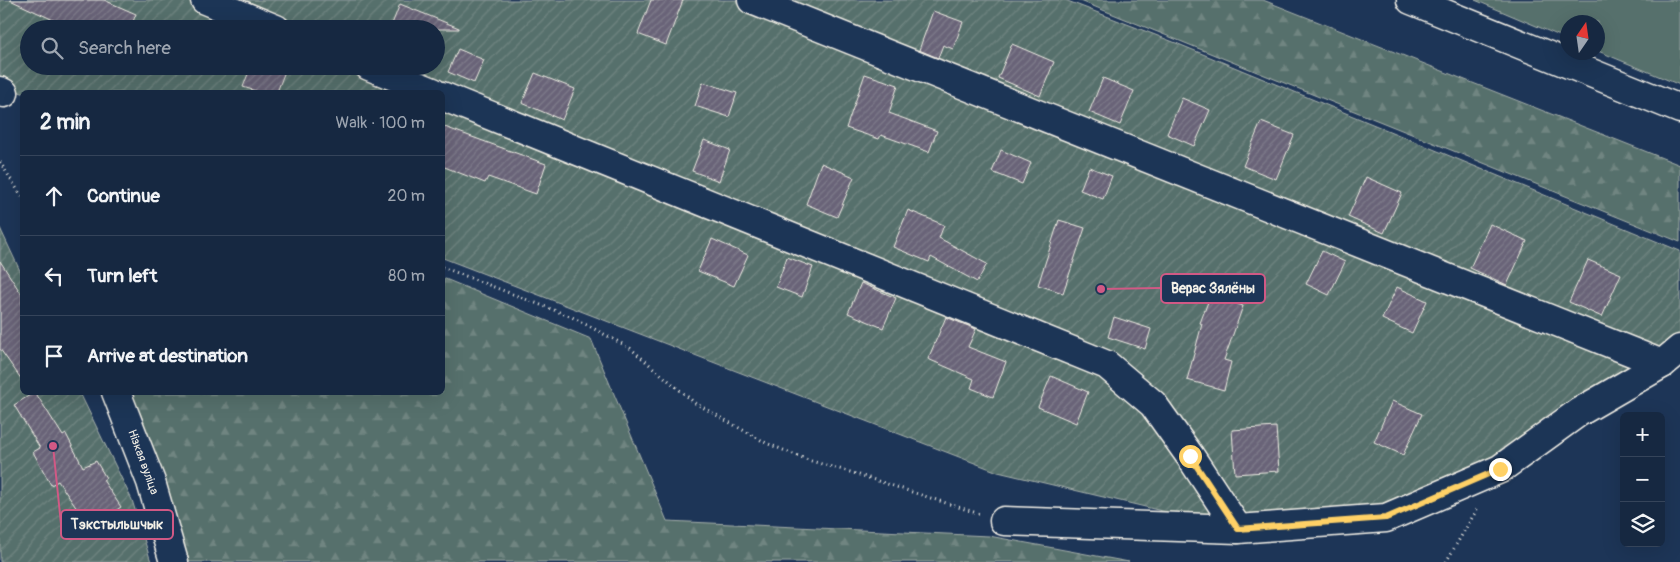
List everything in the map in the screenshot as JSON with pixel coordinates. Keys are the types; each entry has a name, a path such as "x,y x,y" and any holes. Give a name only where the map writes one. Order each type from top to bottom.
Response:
{"main road":[{"path":"205,0 254,20"},
{"path":"752,0 1671,356"},
{"path":"1411,0 1680,110"},
{"path":"390,75 428,90"},
{"path":"445,97 1107,365 1153,404 1238,529"},
{"path":"1004,521 1238,529 1386,518 1500,469 1579,412 1671,356"},
{"name":"Нізкая вуліца","path":"117,395 151,482 174,562"}],"path":[{"path":"0,162 20,194"},
{"path":"445,267 572,317 630,348 695,403 766,443 808,460 1004,521"},
{"path":"1446,562 1480,503"}],"green space":[{"path":"0,0 1065,0 1176,43 1680,251 1680,349 1662,364 1386,518 1238,529 998,472 445,259 445,90 20,90 20,92 0,84"},
{"path":"1078,0 1263,0 1680,165 1680,242"},
{"path":"1475,0 1680,0 1680,85 1605,54 1605,15 1560,15 1560,36"},
{"path":"0,228 20,271 20,395 81,395 132,500 151,562 0,562"},
{"path":"445,279 591,339 667,521 989,536 1129,562 174,562 124,395 445,395"}],"building":[{"path":"10,0 104,0 136,14 134,20 53,20"},
{"path":"651,0 683,0 666,45 638,34"},
{"path":"400,4 439,20 394,20"},
{"path":"933,11 963,22 953,49 943,45 938,58 919,50"},
{"path":"445,22 459,28 445,29"},
{"path":"1012,44 1054,62 1040,96 998,78"},
{"path":"458,49 484,60 474,83 448,72"},
{"path":"535,73 575,89 562,120 522,103"},
{"path":"865,74 898,85 889,113 937,131 929,152 881,135 879,139 846,128"},
{"path":"248,75 284,75 278,90 253,90 243,87"},
{"path":"1103,78 1134,91 1120,125 1089,112"},
{"path":"703,82 737,93 729,117 695,106"},
{"path":"1182,98 1210,110 1194,146 1167,134"},
{"path":"1261,122 1294,135 1276,179 1243,166"},
{"path":"445,127 546,164 536,194 488,177 485,183 445,167"},
{"path":"704,140 730,150 719,181 692,171"},
{"path":"1001,150 1031,163 1022,184 992,172"},
{"path":"821,163 854,177 837,217 806,204"},
{"path":"1089,167 1112,176 1103,199 1080,190"},
{"path":"1366,177 1402,193 1384,233 1348,217"},
{"path":"908,210 944,225 939,238 987,264 977,282 931,257 929,262 893,247"},
{"path":"1059,220 1085,228 1063,293 1038,285"},
{"path":"1490,224 1527,241 1507,285 1470,268"},
{"path":"712,239 748,255 734,286 698,271"},
{"path":"1322,251 1345,262 1329,295 1306,284"},
{"path":"787,257 813,267 802,297 776,287"},
{"path":"1588,260 1621,274 1602,317 1569,302"},
{"path":"0,261 20,292 20,377 0,349"},
{"path":"861,283 896,298 883,328 848,313"},
{"path":"1397,287 1427,301 1412,333 1382,319"},
{"path":"1211,294 1243,306 1224,360 1231,362 1224,390 1187,380 1202,324 1200,323"},
{"path":"946,317 976,329 968,347 1006,362 993,397 971,388 974,379 928,359"},
{"path":"1114,317 1151,329 1145,349 1108,337"},
{"path":"1051,376 1088,392 1076,423 1038,407"},
{"path":"30,395 37,395 63,436 66,434 83,467 96,461 106,478 103,480 121,507 90,528 58,481 51,485 33,452 40,448 14,405"},
{"path":"1392,401 1422,414 1403,455 1374,442"},
{"path":"1276,427 1279,471 1235,474 1232,430"}],"place":[{"name":"Верас Зялёны","path":"1101,289"},
{"name":"Тэкстыльшчык","path":"53,446"}],"route":[{"path":"1190,456 1238,529 1386,518 1500,469"}]}
